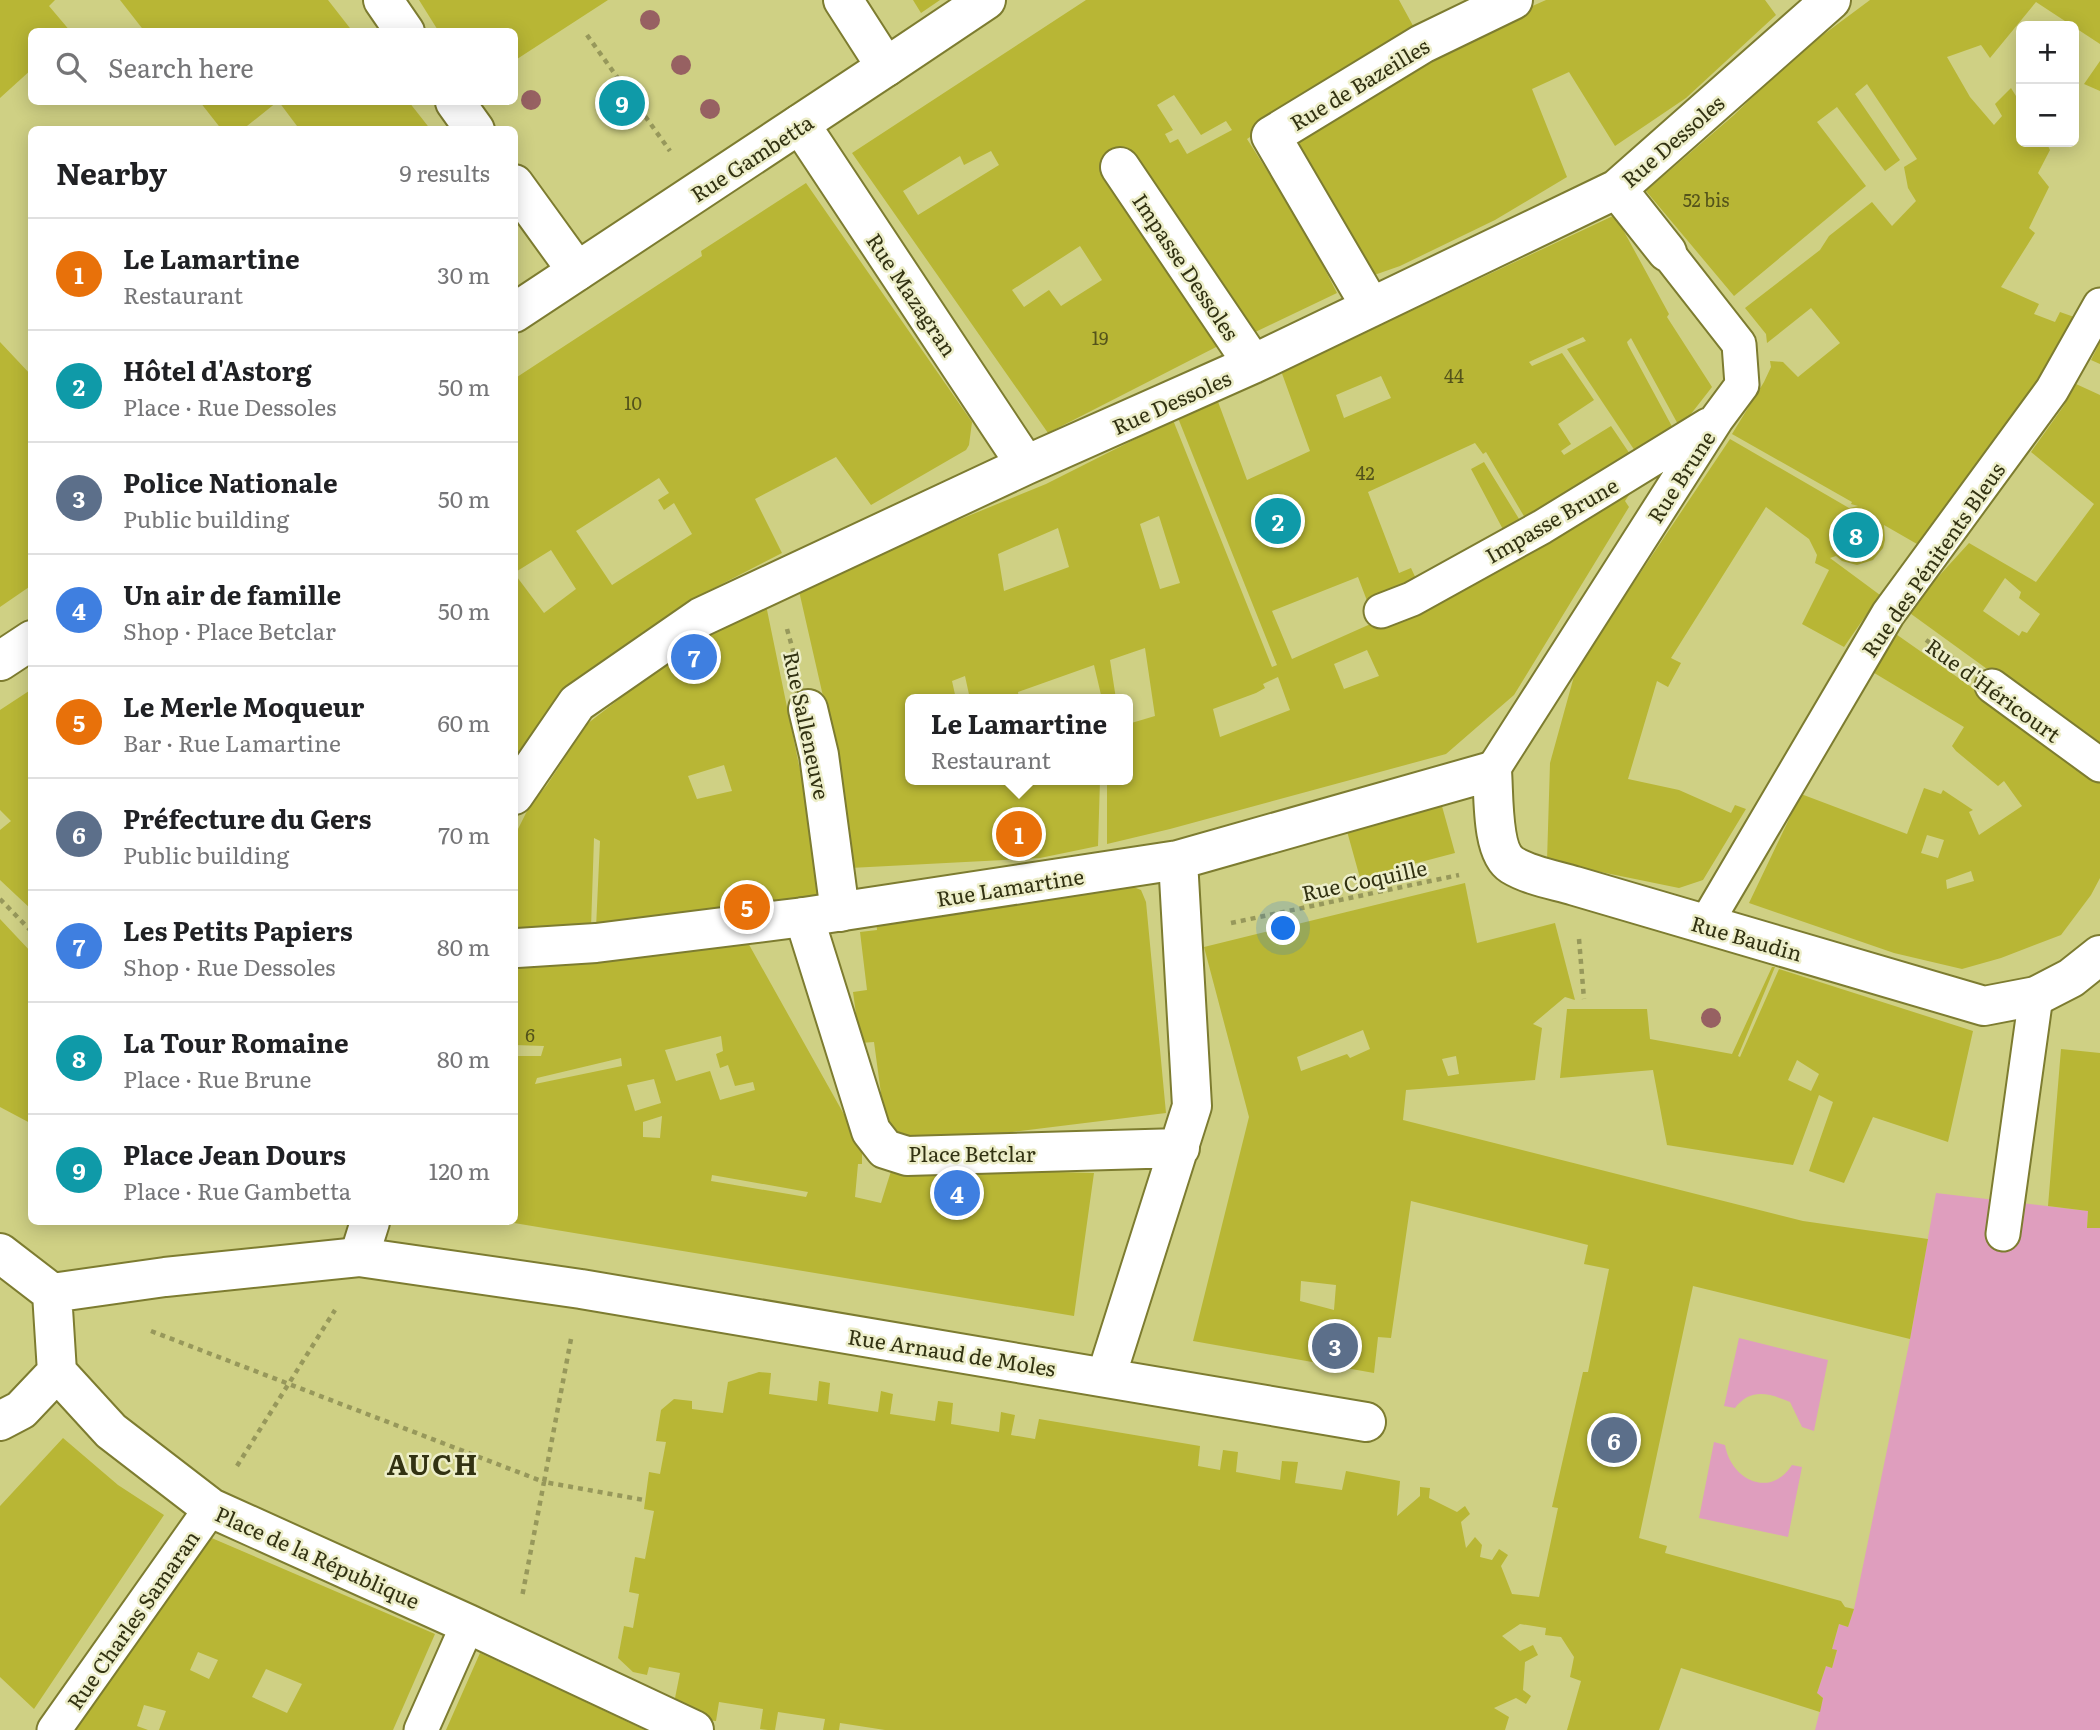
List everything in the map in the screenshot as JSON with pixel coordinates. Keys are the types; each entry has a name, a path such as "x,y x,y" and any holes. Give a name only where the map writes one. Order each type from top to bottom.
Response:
{"street":[{"path":"383,0 402,28"},
{"path":"843,0 886,66"},
{"name":"Rue Gambetta","path":"518,310 986,0"},
{"name":"Rue de Bazeilles","path":"1371,307 1271,136 1422,44 1513,0"},
{"name":"Rue Dessoles","path":"518,789 577,703 701,617 1026,465 1253,364 1616,189 1817,4"},
{"path":"457,105 472,126"},
{"name":"Rue Mazagran","path":"800,124 1026,465"},
{"name":"Impasse Dessoles","path":"1121,167 1253,364"},
{"name":"Rue Brune","path":"1616,189 1667,252"},
{"path":"518,190 577,271"},
{"path":"0,661 28,643"},
{"name":"Rue Salleneuve","path":"808,709 820,755 822,915"},
{"path":"1493,771 1497,835 1500,850 1510,864"},
{"name":"Rue Lamartine","path":"518,948 596,943 822,915 1178,860 1493,771"},
{"path":"1106,1377 1192,1106 1178,860"},
{"name":"Rue Baudin","path":"1510,864 1538,875 1984,1006 2036,996"},
{"name":"Place Betclar","path":"822,915 871,1131 885,1149 907,1156 1180,1148"},
{"path":"2036,996 2071,978 2100,955"},
{"path":"0,1253 52,1293 165,1277 359,1257 369,1225"},
{"name":"Rue Arnaud de Moles","path":"359,1257 484,1274 798,1325 1366,1422"},
{"path":"7,1422 57,1372 52,1293"},
{"name":"Place de la République","path":"57,1372 111,1431 211,1508 694,1730"}],"lane":[{"name":"Rue Brune","path":"1493,771 1716,420 1742,385 1739,344 1667,252"},
{"name":"Rue des Pénitents Bleus","path":"1705,925 1888,614 2052,390 2100,305"},
{"name":"Impasse Brune","path":"1381,611 1412,599 1542,527 1716,420"},
{"name":"Rue d'Héricourt","path":"1992,686 2100,765"},
{"path":"2003,1234 2036,996"},
{"name":"Rue Charles Samaran","path":"54,1730 211,1508"},
{"path":"421,1730 468,1624"}],"path":[{"path":"587,35 672,155"},
{"name":"Rue Salleneuve","path":"776,581 808,709"},
{"name":"Rue d'Héricourt","path":"1888,614 1992,686"},
{"name":"Rue Coquille","path":"1182,933 1510,864"},
{"path":"0,899 28,928"},
{"path":"211,1508 348,1290 359,1257"},
{"path":"143,1328 544,1482 644,1500"},
{"path":"529,1652 544,1482 572,1334"}],"shaded area":[{"path":"1936,1193 2088,1211 2087,1227 2100,1228 2100,1730 1815,1730 1823,1698 1817,1693 1826,1666 1832,1668 1837,1651 1832,1649 1839,1624 1848,1627 1854,1609 1910,1339"},
{"path":"1739,1338 1828,1360 1814,1431 1802,1427 1790,1402 1774,1396 1754,1395 1747,1397 1735,1408 1724,1406"},
{"path":"1714,1442 1725,1445 1735,1468 1752,1481 1773,1481 1792,1465 1802,1467 1788,1537 1699,1518"}],"building":[{"path":"0,0 55,0 49,6 68,28 28,28 28,73 0,98"},
{"path":"120,0 328,0 350,28 142,28"},
{"path":"419,0 608,0 518,58 518,28 436,28"},
{"path":"913,0 940,0 921,13"},
{"path":"1086,0 1399,0 1417,33 1247,139 1303,227 1337,293 1245,337 1222,344 1048,433 852,153","holes":["1174,95 1201,135 1226,121 1232,130 1187,154 1178,139 1170,143 1165,134 1173,130 1157,105","991,151 999,165 918,215 903,191 960,156 964,165","1080,246 1102,280 1061,306 1049,290 1024,307 1012,290"]},
{"path":"1546,0 1765,0 1776,15 1686,98 1615,146 1569,72 1532,89 1567,177 1495,220 1400,266 1360,280 1295,134 1428,52"},
{"path":"1870,0 2100,0 2100,44 2079,30 2079,21 2065,21 2036,2 2020,21 2016,21 2016,26 1990,58 1981,45 1947,57 1970,97 1994,125 2002,116 1995,104 2011,88 2016,96 2016,147 2048,147 2050,150 2038,173 2049,187 2029,228 2035,233 2001,287 2039,304 2034,314 2055,322 2060,312 2077,318 2054,359 1955,499 1917,544 1884,525 1883,548 1873,560 1857,565 1842,561 1836,556 1830,558 1880,595 1844,647 1802,624 1829,570 1815,563 1817,555 1809,539 1766,507 1671,658 1681,663 1668,687 1657,681 1628,779 1679,790 1731,813 1735,805 1746,809 1703,880 1679,888 1547,861 1550,763 1576,669 1730,439 1849,508 1858,506 1732,434 1764,382 1771,367 1770,361 1783,362 1798,377 1840,343 1811,308 1767,343 1766,334 1745,308 1820,250 1829,236 1872,202 1892,226 1916,201 1908,188 1904,167 1917,159 1867,84 1855,94 1900,160 1885,171 1837,107 1817,122 1866,186 1734,296 1646,191 1734,115 1796,55"},
{"path":"2100,61 2100,91 2084,84"},
{"path":"202,105 273,105 247,126 219,126"},
{"path":"281,105 411,105 428,126 297,126"},
{"path":"806,183 972,422 969,445 966,450 871,505 836,457 755,499 782,553 689,601 561,692 518,757 518,578 544,613 576,589 551,550 518,571 518,376 702,256 701,251","holes":["659,478 669,493 658,500 664,510 674,503 692,534 612,585 576,531"]},
{"path":"1615,215 1669,314 1667,317 1712,387 1680,428 1631,338 1627,342 1628,345 1675,432 1639,457 1567,349 1586,341 1583,337 1529,362 1532,366 1562,353 1594,400 1558,424 1571,444 1561,451 1564,455 1611,426 1634,460 1528,523 1486,452 1483,454 1475,443 1368,492 1399,573 1411,568 1418,583 1369,606 1358,577 1272,611 1292,659 1375,622 1623,487 1629,495 1625,501 1629,507 1514,695 1446,754 1107,844 1107,785 1133,785 1133,723 1155,716 1145,648 1110,660 1115,694 1101,694 1094,665 1018,694 969,694 965,676 952,681 955,694 905,694 905,785 1100,785 1098,846 1040,858 850,868 836,753 799,591 866,558 1046,484 1173,420 1272,667 1277,665 1178,418 1217,399 1247,480 1310,451 1280,368 1415,309","holes":["1381,376 1391,398 1344,418 1336,395","1159,516 1180,583 1160,589 1140,524","1058,528 1069,567 1004,591 998,554","1367,650 1379,676 1344,689 1334,664","1278,677 1290,710 1220,737 1213,709 1256,693 1265,688 1263,684"]},
{"path":"0,342 28,372 28,588 0,607"},
{"path":"2100,342 2100,364 2091,360"},
{"path":"2076,384 2100,395 2100,751 1907,611 1969,543 2036,582 2094,504 2031,452","holes":["2005,578 2021,592 2019,598 2040,614 2027,633 2022,631 2019,636 1983,611"]},
{"path":"1484,462 1524,527 1507,537 1471,469"},
{"path":"766,605 801,775 831,897 596,928 600,841 594,838 591,928 518,933 518,829 529,807 547,785 587,724 676,655","holes":["724,765 732,791 697,799 688,776"]},
{"path":"1893,632 2047,740 2100,782 2100,878 2091,895 2061,935 2001,958 1962,969 1894,953 1749,903 1801,794 1907,834 1924,788 1941,794 1943,790 1973,810 1969,812 1979,835 2022,806 2004,781 1998,786 1952,746 1964,727 1871,671","holes":["1927,835 1944,840 1938,858 1921,853","1971,871 1974,881 1947,889 1946,880"]},
{"path":"28,692 28,906 0,880 0,830 11,821 0,810 0,710"},
{"path":"1440,799 1455,853 1360,878 1345,824"},
{"path":"1465,883 1477,943 1555,923 1575,1000 1565,997 1533,1024 1542,1028 1535,1080 1406,1090 1403,1120 1803,1221 1928,1239 1910,1339 1693,1286 1639,1538 1667,1546 1665,1553 1841,1601 1845,1607 1854,1609 1848,1627 1839,1624 1832,1649 1837,1650 1832,1668 1826,1666 1817,1693 1823,1698 1820,1712 1681,1668 1659,1730 1567,1730 1581,1681 1570,1677 1574,1657 1561,1637 1545,1635 1546,1628 1520,1624 1502,1636 1520,1651 1533,1645 1538,1655 1525,1662 1523,1690 1531,1696 1526,1704 1516,1698 1494,1708 1509,1717 1505,1730 885,1730 840,1723 839,1730 823,1730 825,1719 778,1712 775,1730 768,1730 760,1729 763,1709 719,1702 716,1721 706,1720 675,1698 680,1673 649,1667 647,1675 633,1672 618,1658 624,1626 633,1628 639,1594 629,1592 635,1557 645,1559 654,1511 644,1509 649,1472 660,1474 666,1442 656,1441 661,1410 674,1399 692,1401 692,1409 723,1413 728,1382 759,1372 771,1373 769,1394 817,1401 819,1381 830,1383 828,1404 878,1412 881,1391 893,1394 890,1414 935,1421 938,1401 953,1403 951,1424 999,1432 1001,1412 1015,1415 1011,1435 1035,1439 1039,1419 1200,1446 1198,1466 1220,1470 1223,1450 1238,1452 1236,1472 1280,1480 1282,1461 1298,1462 1295,1483 1342,1490 1346,1471 1400,1481 1397,1516 1420,1496 1420,1487 1430,1488 1429,1498 1457,1512 1465,1506 1470,1514 1461,1522 1466,1548 1475,1537 1482,1545 1480,1557 1492,1560 1499,1549 1508,1555 1501,1566 1512,1594 1539,1597 1558,1508 1552,1507 1583,1372 1588,1372 1609,1269 1584,1264 1588,1245 1411,1201 1391,1338 1378,1337 1374,1373 1193,1341 1249,1117 1204,947","holes":["1363,1030 1370,1049 1350,1058 1347,1054 1301,1071 1297,1057","1456,1056 1459,1074 1448,1076 1442,1059","1301,1281 1336,1285 1334,1310 1300,1301"]},
{"path":"1131,886 1141,890 1146,902 1166,1113 908,1145 885,1123 874,1042 860,1043 853,992 867,990 860,932 877,930 876,920"},
{"path":"0,919 28,949 28,1122 0,1107"},
{"path":"747,941 860,1143 862,1164 858,1164 855,1197 881,1203 892,1168 1094,1173 1074,1316 518,1224 518,1056 541,1056 544,1046 518,1045 518,960","holes":["721,1036 723,1051 716,1054 720,1068 728,1065 735,1086 753,1082 755,1090 720,1100 710,1071 676,1081 665,1050","621,1058 622,1066 535,1084 537,1078","654,1079 661,1103 635,1111 627,1085","662,1116 660,1138 643,1137 643,1122","712,1175 808,1192 806,1197 711,1181"]},
{"path":"1772,967 1775,967 1738,1056 1740,1057 1779,969 1973,1031 1948,1142 1873,1117 1844,1183 1809,1171 1833,1102 1819,1095 1793,1165 1667,1145 1653,1070 1560,1078 1567,1009 1647,1009 1650,1039 1732,1054","holes":["1797,1060 1819,1074 1811,1091 1788,1080"]},
{"path":"2061,1049 2100,1053 2100,1228 2087,1228 2088,1211 2048,1206"},
{"path":"63,1438 118,1485 164,1515 34,1709 0,1677 0,1506"},
{"path":"207,1536 435,1634 393,1730 159,1730 166,1711 144,1705 137,1726 148,1730 76,1730","holes":["198,1652 218,1660 209,1679 190,1670","266,1669 302,1684 287,1713 252,1697"]},
{"path":"480,1653 571,1695 645,1730 446,1730"}],"place":[{"name":"Place Jean Dours","path":"622,103"},
{"name":"Hôtel d'Astorg","path":"1278,521"},
{"name":"La Tour Romaine","path":"1856,535"},
{"name":"Les Petits Papiers","path":"694,657"},
{"name":"Le Lamartine","path":"1019,834"},
{"name":"Le Merle Moqueur","path":"747,907"},
{"name":"Un air de famille","path":"957,1193"},
{"name":"Police Nationale","path":"1335,1346"},
{"name":"Préfecture du Gers","path":"1614,1440"}],"district":[{"name":"AUCH","path":"433,1463"}]}
